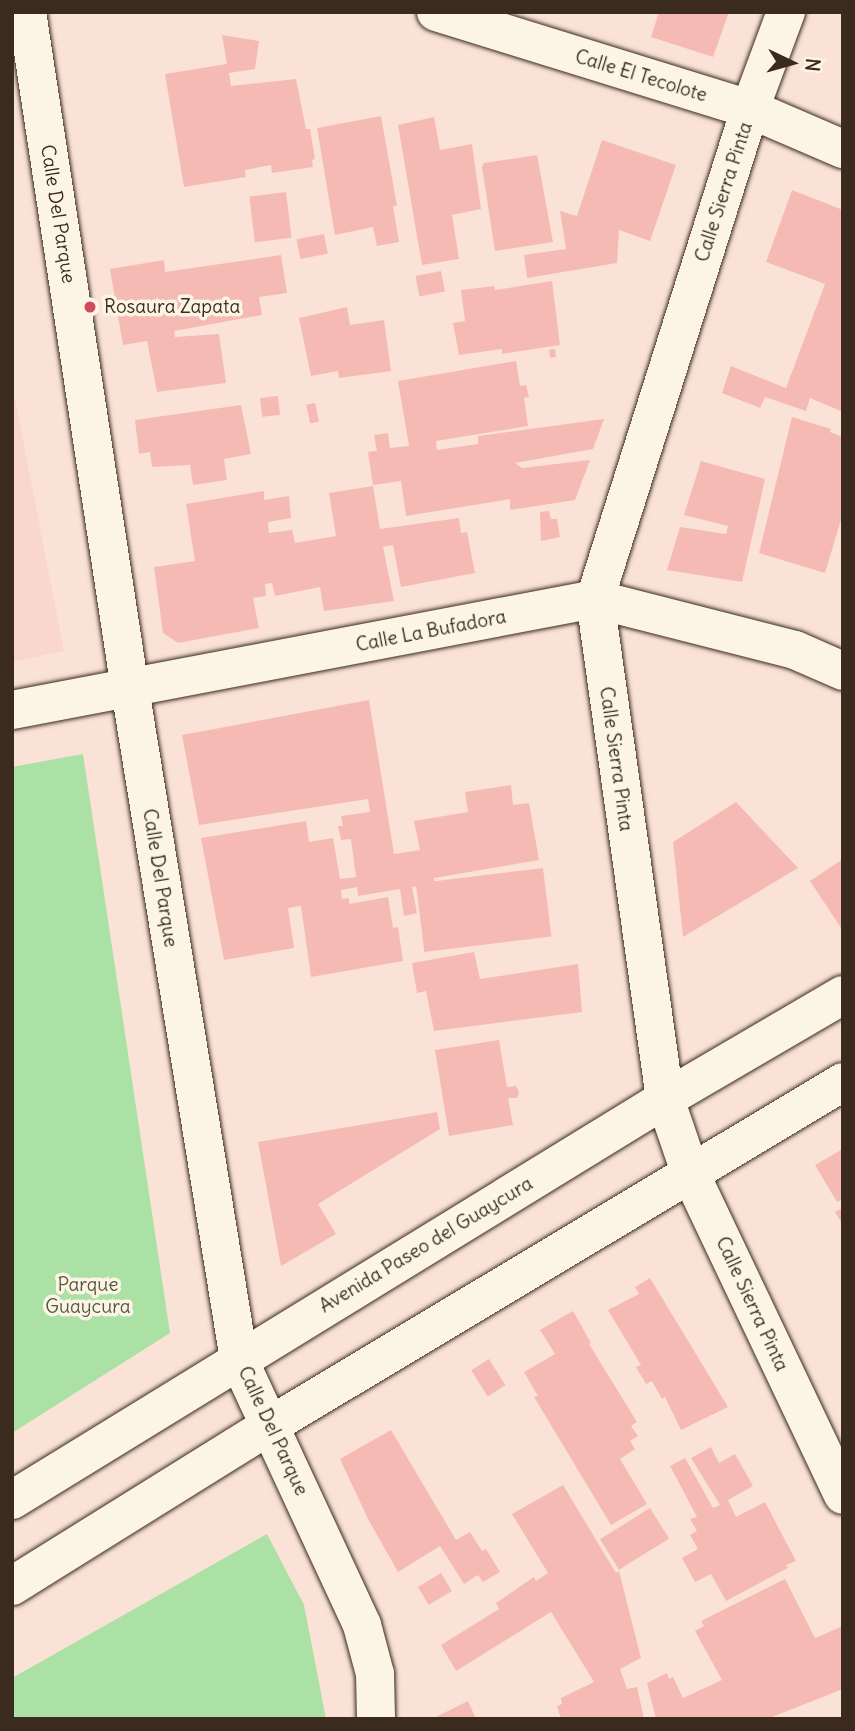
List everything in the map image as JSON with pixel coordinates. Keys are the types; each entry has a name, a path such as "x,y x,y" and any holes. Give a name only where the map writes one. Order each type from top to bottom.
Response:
{"street":[{"name":"Calle Del Parque","path":"27,12 130,689 239,1360 362,1625 375,1674 376,1719"},
{"name":"Calle El Tecolote","path":"436,12 750,109 843,149"},
{"name":"Calle Sierra Pinta","path":"786,12 750,109 595,599 655,1046 665,1099 691,1175 843,1494"},
{"name":"Calle La Bufadora","path":"12,710 595,599 784,647 843,671"},
{"name":"Avenida Paseo del Guaycura","path":"12,1500 665,1099 843,995"},
{"path":"12,1586 269,1426 843,1082"}],"shaded area":[{"path":"12,384 64,651 12,662"}],"green space":[{"name":"Parque Guaycura","path":"83,754 170,1333 12,1433 12,767"},
{"path":"267,1534 304,1605 326,1719 12,1719 12,1678"}],"building":[{"path":"659,12 729,12 713,57 651,37"},
{"path":"222,35 259,41 255,69 229,73 231,86 296,79 306,129 310,129 315,159 312,160 313,167 272,173 271,165 245,170 246,177 184,187 165,74 227,64"},
{"path":"381,116 397,206 393,206 399,242 377,246 373,227 335,235 317,128"},
{"path":"434,117 440,150 472,144 481,209 452,215 459,259 422,265 398,125"},
{"path":"602,140 676,165 650,241 619,230 617,263 527,278 524,255 566,249 560,211 577,216"},
{"path":"537,155 553,242 495,251 482,167 484,163"},
{"path":"792,190 843,210 843,412 810,398 806,411 765,397 760,408 722,393 731,366 786,388 825,284 766,262"},
{"path":"286,192 292,238 255,242 249,197"},
{"path":"324,234 328,254 300,259 297,239"},
{"path":"281,255 287,293 259,297 262,315 174,331 175,337 219,334 226,383 157,392 147,341 123,345 110,269 164,260 165,272"},
{"path":"441,271 445,292 419,297 415,276"},
{"path":"552,281 560,345 502,354 502,349 459,355 453,323 465,321 461,290 494,286 495,290"},
{"path":"347,307 350,325 384,320 391,371 339,378 338,371 311,376 299,318"},
{"path":"555,349 556,357 550,358 549,350"},
{"path":"516,361 520,386 526,385 529,397 524,398 528,426 436,441 437,450 478,444 478,436 604,419 593,449 515,463 522,468 590,460 575,500 510,510 510,499 406,516 401,481 373,485 368,452 377,451 374,435 388,433 390,448 409,446 398,381"},
{"path":"278,396 280,415 262,417 260,398"},
{"path":"315,403 319,422 310,423 306,405"},
{"path":"241,405 251,454 224,459 227,480 193,485 190,465 152,467 150,452 139,454 135,420"},
{"path":"792,417 831,429 830,432 843,437 843,513 825,573 759,553"},
{"path":"701,461 765,479 742,582 667,570 680,527 726,534 728,526 684,515"},
{"path":"373,486 380,529 459,518 461,533 467,532 475,573 401,587 393,545 383,547 394,601 324,611 320,587 275,596 272,583 265,584 266,596 253,598 259,628 178,643 163,633 154,567 195,561 186,504 264,491 264,500 289,496 291,518 268,522 269,533 292,530 295,543 336,536 329,493"},
{"path":"549,511 551,519 557,519 560,537 541,541 540,512"},
{"path":"369,700 394,854 420,850 414,821 468,812 465,792 511,785 513,805 529,803 539,860 434,878 434,884 412,887 417,913 404,916 400,889 358,896 357,887 341,890 342,899 349,898 349,904 388,897 393,928 398,927 403,961 311,977 301,906 288,908 294,948 224,960 201,838 306,821 309,842 333,838 340,879 356,877 351,839 341,840 338,826 343,826 341,816 370,812 368,799 199,825 182,735"},
{"path":"736,802 798,868 683,937 673,842"},
{"path":"843,859 843,931 810,881"},
{"path":"543,868 551,936 424,952 416,884"},
{"path":"474,952 480,979 578,964 582,1012 434,1031 426,991 417,993 412,963"},
{"path":"499,1040 507,1087 516,1086 519,1092 517,1098 508,1098 513,1125 449,1136 435,1050"},
{"path":"437,1112 440,1129 318,1204 336,1234 281,1266 258,1142"},
{"path":"843,1149 843,1199 837,1202 815,1165"},
{"path":"843,1208 843,1225 835,1212"},
{"path":"650,1278 728,1407 681,1430 665,1397 662,1399 652,1381 646,1384 636,1367 641,1365 608,1310 639,1294 635,1287"},
{"path":"573,1311 591,1343 589,1344 637,1422 631,1426 638,1436 630,1441 635,1449 620,1459 647,1504 611,1525 534,1397 538,1396 524,1372 555,1354 540,1330"},
{"path":"489,1359 505,1385 488,1396 471,1370"},
{"path":"391,1430 456,1540 470,1532 482,1551 486,1549 500,1572 483,1582 478,1575 464,1584 440,1546 398,1572 368,1519 340,1459"},
{"path":"711,1447 719,1463 735,1454 753,1486 728,1500 736,1517 765,1502 796,1561 786,1565 788,1568 726,1601 711,1574 695,1582 682,1558 698,1549 690,1535 697,1531 690,1519 697,1517 670,1466 685,1458 713,1508 720,1505 691,1458"},
{"path":"563,1485 616,1573 619,1571 641,1658 620,1669 627,1689 637,1687 644,1719 561,1719 557,1706 562,1704 561,1698 594,1682 551,1612 456,1671 441,1645 499,1609 496,1603 534,1577 536,1581 548,1573 512,1514"},
{"path":"650,1508 669,1539 619,1570 600,1539"},
{"path":"441,1573 452,1591 429,1605 418,1587"},
{"path":"785,1579 815,1638 843,1626 843,1689 767,1719 656,1719 647,1683 667,1673 669,1679 673,1677 683,1698 722,1680 695,1631 704,1626 701,1621"},
{"path":"468,1701 476,1719 432,1719"}],"place":[{"name":"Rosaura Zapata","path":"90,307"}]}
